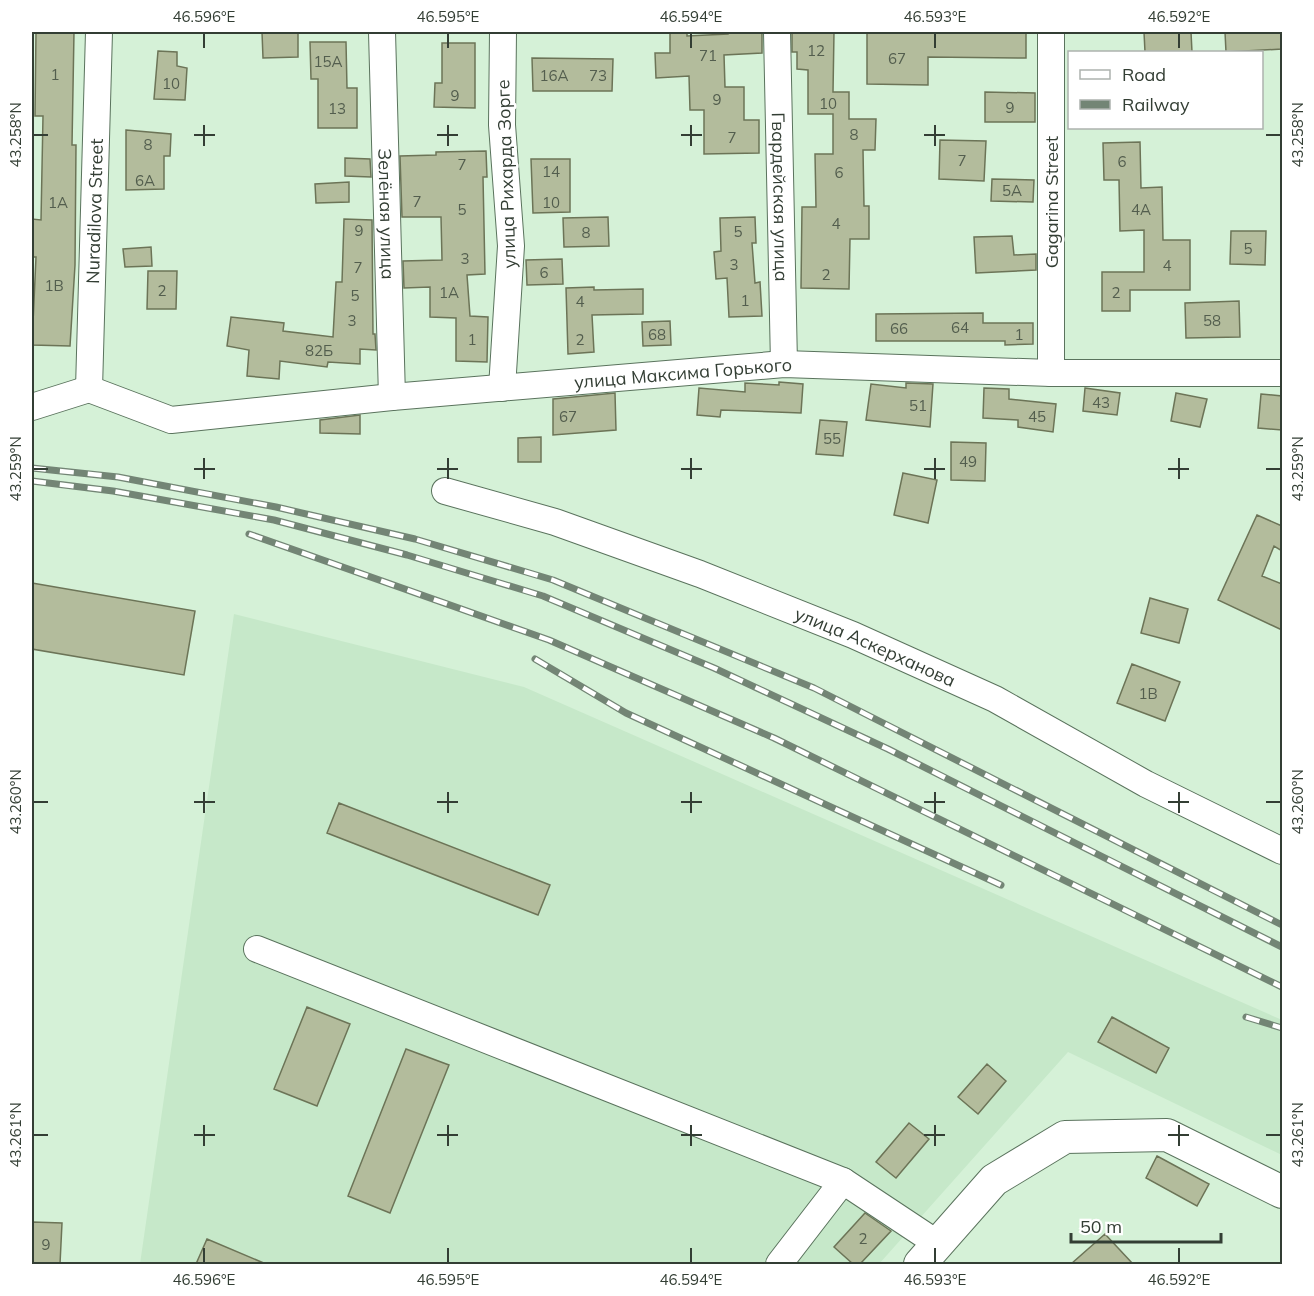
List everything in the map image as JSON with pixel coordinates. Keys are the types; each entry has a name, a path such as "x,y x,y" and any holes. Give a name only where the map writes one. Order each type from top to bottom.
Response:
{"main road":[{"path":"929,1254 994,1180 1065,1137 1167,1135 1282,1192"}],"street":[{"name":"Nuradilova Street","path":"89,389 99,32"},
{"name":"Зелёная улица","path":"382,32 392,397"},
{"name":"улица Рихарда Зорге","path":"502,388 511,246 502,125 503,32"},
{"name":"Гвардейская улица","path":"777,32 784,364"},
{"name":"Gagarina Street","path":"1051,32 1051,373"},
{"name":"улица Максима Горького","path":"89,389 171,420 392,397 784,364 1051,373 1282,373"},
{"path":"32,407 89,389"},
{"name":"улица Аскерханова","path":"445,491 555,522 700,574 853,635 995,699 1146,784 1282,851"},
{"path":"257,949 843,1181 929,1254"},
{"path":"779,1264 843,1181"}],"shaded area":[{"path":"234,614 524,687 1282,1020 1282,1155 1068,1052 879,1264 140,1264"}],"building":[{"path":"36,32 74,32 72,145 76,145 75,265 70,346 32,345 36,257 32,257 32,219 41,220 43,116 35,116"},
{"path":"262,32 298,32 298,57 263,58"},
{"path":"670,32 687,32 687,36 728,34 728,32 762,32 762,53 724,55 725,87 744,87 744,120 759,120 759,153 704,154 704,110 690,110 689,76 656,78 655,53 670,53"},
{"path":"792,32 834,32 833,92 849,92 849,119 876,119 875,150 863,150 864,206 869,206 869,239 850,239 849,289 801,288 802,207 816,207 815,154 833,154 833,114 808,114 808,70 797,69 797,52 792,52"},
{"path":"867,32 1026,32 1026,58 928,57 928,85 867,84"},
{"path":"1144,32 1191,32 1192,51 1145,51"},
{"path":"1225,32 1282,32 1282,49 1226,51"},
{"path":"310,42 346,42 347,88 357,88 357,128 318,128 318,79 311,79"},
{"path":"442,43 475,43 475,108 434,107 435,83 442,83"},
{"path":"158,51 177,52 177,66 187,68 185,100 154,99"},
{"path":"532,58 613,59 612,91 533,91"},
{"path":"985,92 1035,93 1035,122 985,122"},
{"path":"126,130 171,134 170,156 164,156 164,189 126,190"},
{"path":"940,140 986,141 984,181 939,179"},
{"path":"1140,142 1141,188 1162,187 1163,240 1190,240 1190,290 1130,290 1130,311 1102,311 1102,272 1144,272 1144,230 1120,231 1119,180 1104,180 1103,143"},
{"path":"486,151 487,177 483,177 485,274 467,275 470,316 488,317 487,362 456,361 456,318 430,317 430,287 404,288 403,261 442,260 441,217 402,217 400,156 436,155 436,152"},
{"path":"345,158 370,159 371,177 345,176"},
{"path":"531,159 570,159 570,212 533,213"},
{"path":"992,179 1034,180 1033,202 991,201"},
{"path":"349,182 349,202 316,203 315,184"},
{"path":"608,217 609,246 564,247 563,218"},
{"path":"755,217 756,243 752,243 755,283 760,282 762,316 729,317 727,278 716,279 714,252 721,251 720,218"},
{"path":"344,219 372,220 373,334 375,334 376,350 360,349 360,364 328,362 327,367 280,361 279,379 247,376 249,350 227,346 231,317 284,323 283,331 333,337 336,282 342,282"},
{"path":"1231,231 1266,231 1265,265 1230,264"},
{"path":"1012,236 1014,255 1036,254 1036,270 976,273 974,237"},
{"path":"151,247 152,266 125,267 123,249"},
{"path":"562,259 563,284 527,285 526,260"},
{"path":"148,271 177,271 176,309 147,309"},
{"path":"594,287 594,290 643,289 643,314 592,315 594,352 568,354 566,288"},
{"path":"1239,301 1240,337 1186,338 1185,303"},
{"path":"983,313 983,323 1033,323 1033,344 1005,345 1005,341 876,341 876,314"},
{"path":"670,321 671,345 643,346 642,322"},
{"path":"779,382 803,384 801,413 721,410 720,417 697,415 699,388 745,392 745,383 779,385"},
{"path":"906,383 933,384 930,427 866,420 871,384 906,388"},
{"path":"984,388 1009,389 1009,399 1056,404 1053,432 1018,427 1018,420 983,418"},
{"path":"1085,388 1120,393 1117,415 1083,411"},
{"path":"615,393 616,430 553,435 553,399"},
{"path":"1176,393 1207,399 1200,427 1171,421"},
{"path":"1261,394 1282,396 1282,430 1258,428"},
{"path":"360,415 360,434 320,433 320,420"},
{"path":"820,420 847,422 843,456 816,454"},
{"path":"541,437 541,462 518,462 518,438"},
{"path":"951,442 986,443 985,481 951,480"},
{"path":"903,473 937,480 928,523 894,515"},
{"path":"1257,515 1282,526 1282,551 1274,546 1262,576 1282,584 1282,630 1218,600"},
{"path":"32,583 195,611 184,675 32,649"},
{"path":"1150,598 1188,609 1179,643 1141,633"},
{"path":"1132,664 1180,682 1165,721 1117,703"},
{"path":"339,803 550,885 538,915 327,833"},
{"path":"307,1007 350,1024 317,1106 274,1089"},
{"path":"1112,1017 1169,1048 1156,1073 1098,1042"},
{"path":"406,1049 449,1065 390,1213 348,1196"},
{"path":"987,1064 1006,1081 978,1114 958,1097"},
{"path":"909,1123 929,1139 896,1178 876,1162"},
{"path":"1157,1156 1209,1184 1197,1206 1146,1178"},
{"path":"865,1213 891,1231 860,1264 853,1264 834,1247"},
{"path":"32,1222 62,1223 60,1264 32,1264"},
{"path":"1105,1234 1133,1264 1071,1264"},
{"path":"207,1239 266,1264 196,1264"}],"railway":[{"path":"32,468 118,477 276,507 415,539 553,580 814,688 1282,925"},
{"path":"32,481 113,491 274,520 407,555 543,596 714,668 888,749 1282,947"},
{"path":"249,534 549,640 774,738 1282,987"},
{"path":"535,659 626,713 1001,885"},
{"path":"1246,1017 1282,1028"}]}
